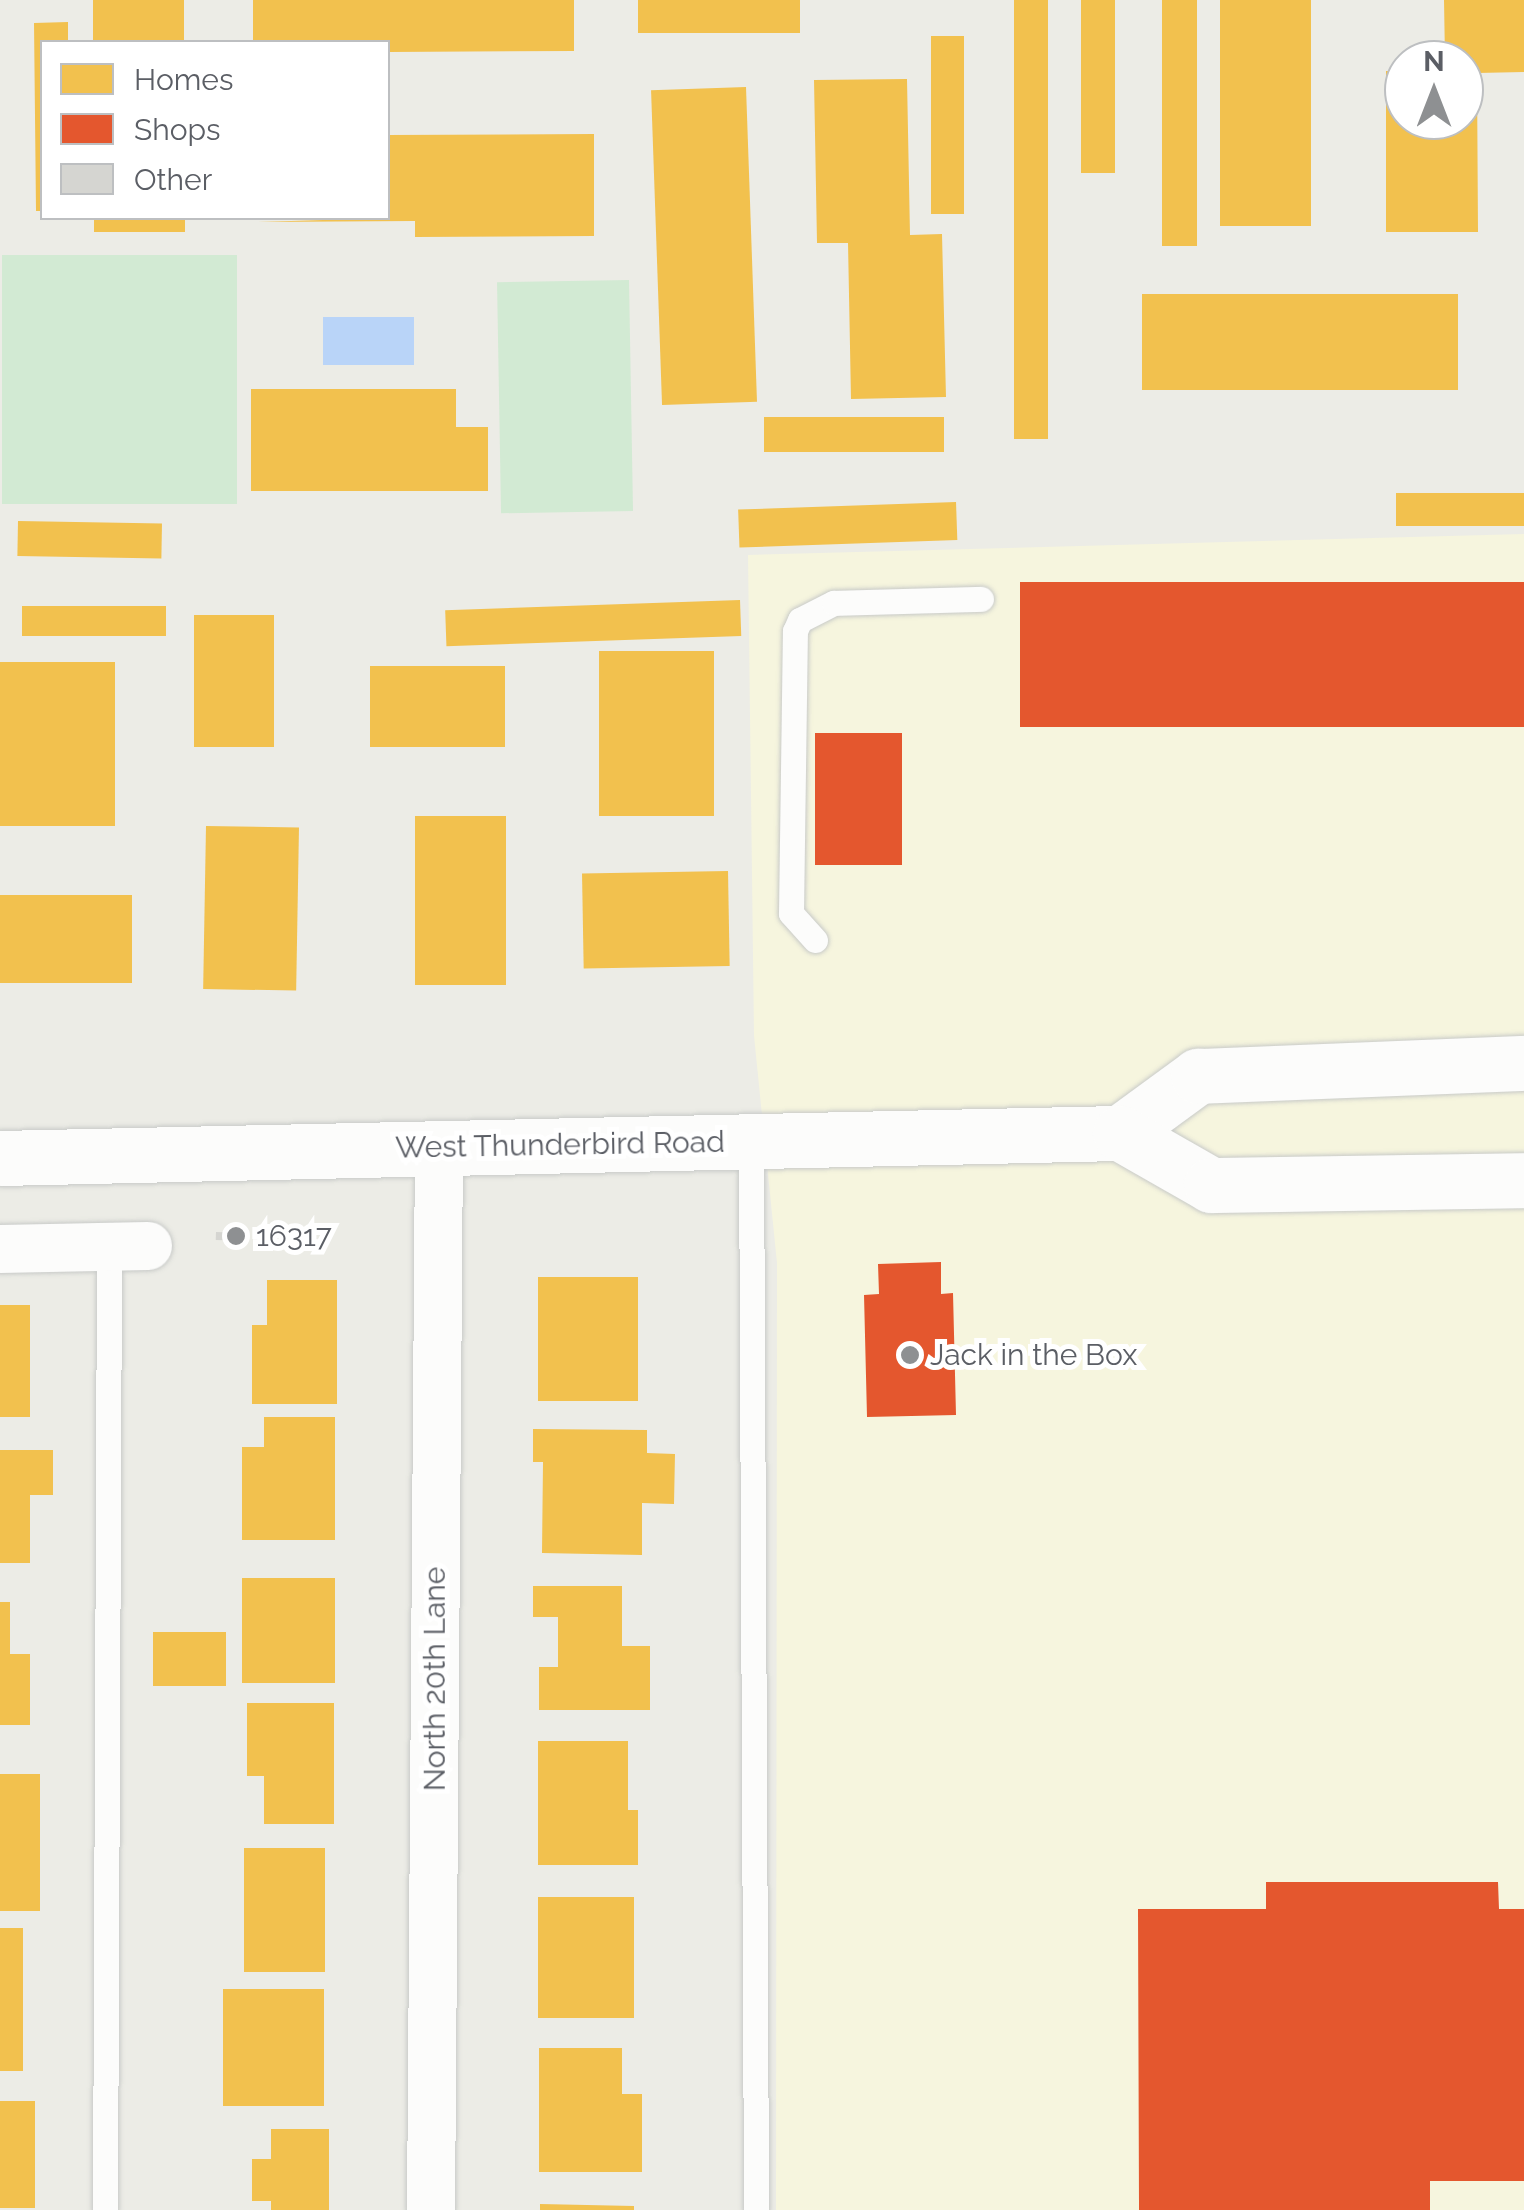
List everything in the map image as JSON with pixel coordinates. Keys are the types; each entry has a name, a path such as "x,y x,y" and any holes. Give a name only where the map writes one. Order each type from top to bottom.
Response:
{"main road":[{"path":"1524,1063 1198,1076 1120,1132 1211,1185 1524,1180"},
{"name":"West Thunderbird Road","path":"0,1158 1120,1132"}],"street":[{"name":"North 20th Lane","path":"431,2210 439,1147"},
{"path":"0,1249 128,1247"}],"lane":[{"path":"815,940 791,913 794,632 800,620 834,602 981,599"},
{"path":"751,1141 756,2210"},
{"path":"105,2210 128,1247"}],"shaded area":[{"path":"2,255 237,255 237,504 2,504"},
{"path":"629,280 633,511 501,513 497,282"},
{"path":"1524,534 1524,2210 776,2210 777,1263 754,1036 748,555"}],"water":[{"path":"323,317 414,317 414,365 323,365"}],"building: Homes":[{"path":"93,0 184,0 184,40 93,40"},
{"path":"253,0 574,0 574,51 390,52 390,40 253,40"},
{"path":"638,0 800,0 800,33 638,33"},
{"path":"1014,0 1048,0 1048,439 1014,439"},
{"path":"1081,0 1115,0 1115,173 1081,173"},
{"path":"1162,0 1197,0 1197,246 1162,246"},
{"path":"1220,0 1311,0 1311,226 1220,226"},
{"path":"1444,0 1524,0 1524,72 1484,73 1484,40 1445,40"},
{"path":"68,22 68,40 40,40 40,211 36,211 34,23"},
{"path":"931,36 964,36 964,214 931,214"},
{"path":"907,79 910,235 942,234 946,397 851,399 848,243 817,243 814,80"},
{"path":"746,87 757,402 662,405 651,90"},
{"path":"594,134 594,236 415,237 415,221 258,222 390,220 390,135"},
{"path":"1386,140 1477,140 1478,232 1386,232"},
{"path":"94,220 185,220 185,232 94,232"},
{"path":"1142,294 1458,294 1458,390 1142,390"},
{"path":"251,389 456,389 456,427 488,427 488,491 251,491"},
{"path":"764,417 944,417 944,452 764,452"},
{"path":"1396,493 1524,493 1524,526 1396,526"},
{"path":"956,502 957,540 739,548 738,510"},
{"path":"18,521 162,524 161,559 17,556"},
{"path":"740,600 741,636 446,646 445,610"},
{"path":"22,606 166,606 166,636 22,636"},
{"path":"194,615 274,615 274,747 194,747"},
{"path":"599,651 714,651 714,816 599,816"},
{"path":"0,662 115,662 115,826 0,826"},
{"path":"370,666 505,666 505,747 370,747"},
{"path":"415,816 506,816 506,985 415,985"},
{"path":"206,826 299,828 296,991 203,989"},
{"path":"728,871 730,966 584,969 582,874"},
{"path":"0,895 132,895 132,983 0,983"},
{"path":"538,1277 638,1277 638,1401 538,1401"},
{"path":"267,1280 337,1280 337,1404 252,1404 252,1325 267,1325"},
{"path":"0,1305 30,1305 30,1417 0,1417"},
{"path":"264,1417 335,1417 335,1540 242,1540 242,1447 264,1447"},
{"path":"533,1429 647,1430 647,1453 675,1454 674,1504 642,1503 642,1555 542,1553 543,1462 533,1462"},
{"path":"0,1450 53,1450 53,1495 30,1495 30,1563 0,1563"},
{"path":"242,1578 335,1578 335,1683 242,1683"},
{"path":"533,1586 622,1586 622,1646 650,1646 650,1710 539,1710 539,1667 558,1667 558,1617 533,1617"},
{"path":"0,1602 10,1602 10,1654 30,1654 30,1725 0,1725"},
{"path":"153,1632 226,1632 226,1686 153,1686"},
{"path":"247,1703 334,1703 334,1824 264,1824 264,1776 247,1776"},
{"path":"538,1741 628,1741 628,1810 638,1810 638,1865 538,1865"},
{"path":"0,1774 40,1774 40,1911 0,1911"},
{"path":"244,1848 325,1848 325,1972 244,1972"},
{"path":"538,1897 634,1897 634,2018 538,2018"},
{"path":"0,1928 23,1928 23,2071 0,2071"},
{"path":"223,1989 324,1989 324,2106 223,2106"},
{"path":"539,2048 622,2048 622,2094 642,2094 642,2172 539,2172"},
{"path":"0,2101 35,2101 35,2208 0,2208"},
{"path":"271,2129 329,2129 329,2210 271,2210 271,2201 252,2201 252,2159 271,2159"},
{"path":"540,2204 634,2206 634,2210 540,2210"}],"building: Shops":[{"path":"1020,582 1524,582 1524,727 1020,727"},
{"path":"815,733 902,733 902,865 815,865"},
{"name":"Jack in the Box","path":"941,1262 941,1294 953,1293 956,1415 867,1417 864,1295 879,1294 878,1264"},
{"path":"1266,1882 1498,1882 1499,1909 1524,1909 1524,2181 1430,2181 1430,2210 1139,2210 1138,1909 1266,1909"}],"building: Other":[{"path":"216,1232 240,1233 240,1241 216,1240"}],"place":[{"name":"16317","path":"236,1236"},
{"name":"Jack in the Box","path":"910,1355"}]}
